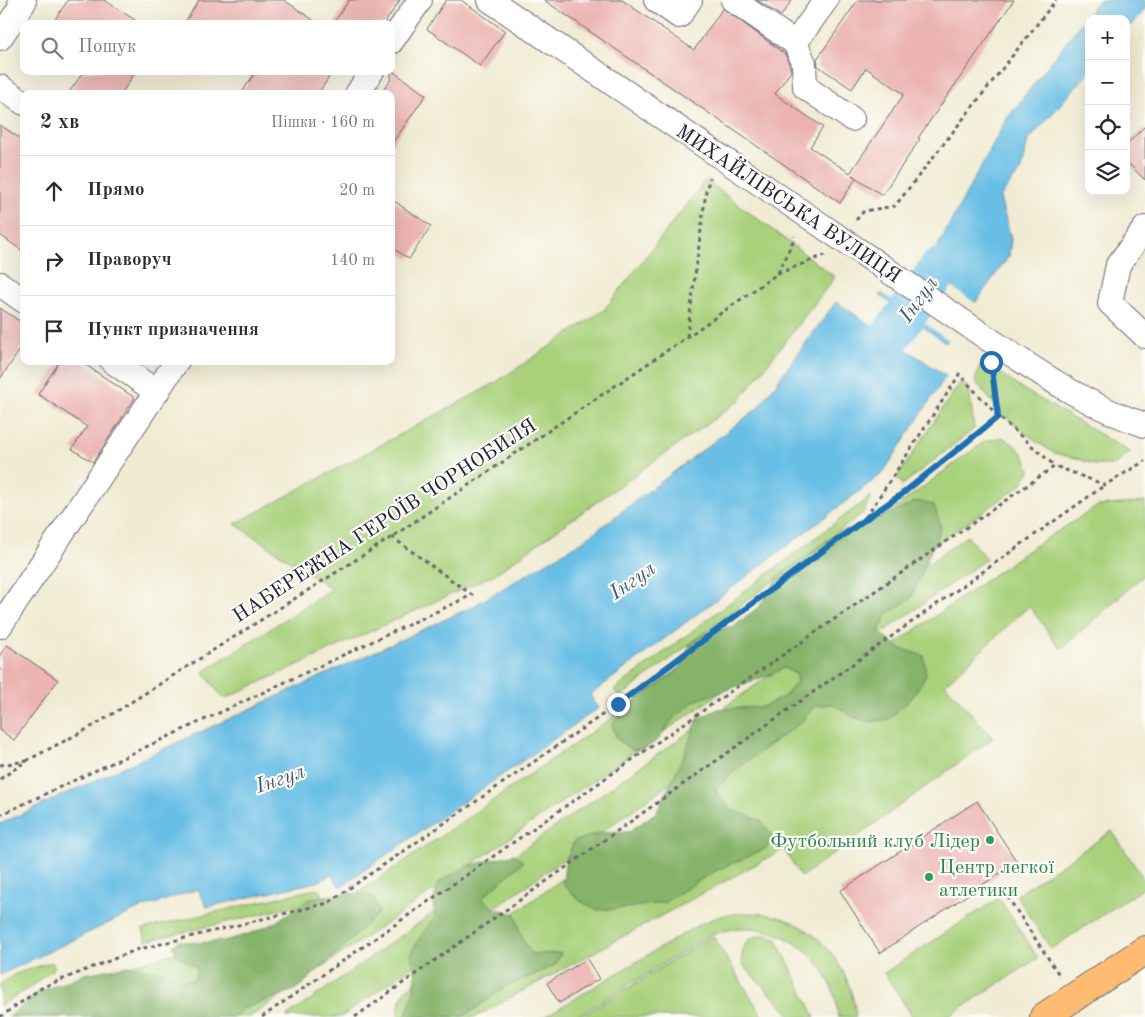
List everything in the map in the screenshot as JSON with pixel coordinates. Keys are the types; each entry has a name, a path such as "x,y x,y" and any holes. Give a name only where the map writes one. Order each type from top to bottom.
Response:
{"main road":[{"path":"1044,1017 1145,950"}],"street":[{"path":"0,38 24,2 20,0"},
{"path":"395,36 420,0"},
{"name":"МИХАЙЛІВСЬКА ВУЛИЦЯ","path":"490,0 843,237 990,351 1100,407 1145,425"},
{"path":"656,0 679,16 690,0"},
{"path":"733,0 796,43 804,63 805,87 852,119"},
{"path":"796,43 826,0"},
{"path":"360,90 369,75"},
{"path":"0,87 20,100"},
{"path":"1145,228 1118,265 1110,303 1145,336"},
{"path":"0,284 20,297"},
{"path":"118,365 157,392"},
{"path":"0,626 175,365"}],"path":[{"name":"НАБЕРЕЖНА ГЕРОЇВ ЧОРНОБИЛЯ","path":"0,779 28,760 95,725 392,537 777,274 843,237 864,211 895,206 1056,0"},
{"path":"687,337 706,192 710,179 708,171"},
{"path":"777,274 793,241 794,234"},
{"path":"990,351 998,417"},
{"path":"864,520 958,377 958,374 998,417 1055,466 1105,485"},
{"path":"0,1017 43,987 136,950 328,903 618,704 864,520 902,494 998,417"},
{"path":"355,1017 1105,485 1145,461"},
{"path":"262,1017 1055,466"},
{"path":"0,815 472,595 392,537"},
{"path":"0,765 28,760"},
{"path":"1003,890 1060,976"}],"green space":[{"path":"706,180 835,277 739,401 495,574 224,699 203,672 332,589 235,524 495,383 604,310"},
{"path":"982,359 1016,385 1130,452 1115,465 1095,465 1054,453 1003,415 975,381"},
{"path":"961,381 969,388 974,429 902,485 897,477"},
{"path":"1002,437 1020,451 1026,459 1030,471 1019,487 250,1017 16,1017 37,1002 130,966 325,916 615,716 985,441"},
{"path":"871,496 864,512 620,697 614,690"},
{"path":"917,501 934,505 941,527 911,598 887,614 879,632 899,648 924,656 926,675 912,698 889,719 871,722 855,718 833,704 815,706 800,723 736,769 715,790 731,810 760,820 772,835 767,848 713,872 665,902 628,908 596,910 579,900 563,884 565,863 574,841 600,833 629,832 657,812 683,757 698,719 718,709 762,707 784,697 796,683 797,675 784,668 694,701 672,720 658,740 644,749 632,750 617,739 612,724 628,706 680,669 690,645 708,632 734,626 760,606 777,579 790,567 838,533 892,513"},
{"path":"1145,502 1145,574 1061,649 1029,606 945,684 993,738 801,877 784,849 475,1017 398,1017 399,1006 405,990 1033,547 1098,506"},
{"path":"967,536 986,559 341,1017 286,1017"},
{"path":"1112,831 1145,881 1145,887 1051,949 1016,895"},
{"path":"515,854 523,862 482,898 495,909 515,914 523,940 532,954 561,953 555,965 502,989 471,1012 460,1017 405,1017 413,995 416,976 411,953 435,917 433,903 438,883 467,866"},
{"path":"319,888 325,899 146,941 143,929"},
{"path":"350,893 373,896 379,912 297,989 243,1009 233,1017 9,1017 37,993 85,974 127,966 164,972 184,981 195,979 197,968 177,955 173,946 179,941 197,943 224,941 246,935 273,924 311,898"},
{"path":"999,898 1038,958 947,1017 913,1017 884,973"},
{"path":"741,913 762,914 782,918 797,924 811,933 834,956 842,970 849,985 856,1017 838,1017 836,1000 830,983 822,969 798,945 784,937 767,931 745,928 712,934 576,1017 544,1017 700,924 720,916"},
{"path":"759,935 769,935 777,940 815,1017 792,1017 743,965 742,954 744,946"},
{"path":"713,936 763,1017 580,1017"},
{"path":"52,962 55,967 32,986 0,1006 0,984 15,974"}],"water":[{"path":"1099,0 1145,0 1145,10 1130,26 1130,15 1087,15"},
{"path":"1085,18 1085,77 1028,141 1020,172 1000,198 1011,239 1009,256 946,343 879,295 927,266 1006,120"},
{"path":"836,302 946,376 882,474 590,695 599,708 340,887 331,874 320,881 207,907 198,889 136,910 0,975 0,824 472,607 583,541 758,408"}],"pier":[{"path":"921,267 977,304 950,341 880,291"}],"building":[{"path":"68,0 104,0 135,20 55,20"},
{"path":"199,0 284,0 313,20 186,20"},
{"path":"349,0 400,0 387,20 336,20"},
{"path":"446,0 461,0 505,31 480,66 427,29"},
{"path":"544,0 622,0 694,50 723,8 785,54 791,71 775,94 823,127 810,147 850,173 904,94 866,68 852,89 818,66 817,59 858,0 1014,0 918,138 920,139 882,195 852,175 856,178 840,203"},
{"path":"757,0 792,0 781,16"},
{"path":"395,73 426,95 395,139 395,90 384,90 391,79 391,75 395,75"},
{"path":"81,75 133,75 124,90 71,90"},
{"path":"253,75 330,75 321,90 244,90"},
{"path":"0,125 20,138 20,249 0,235"},
{"path":"1145,126 1145,180 1130,165 1130,141"},
{"path":"395,202 431,226 409,259 395,250"},
{"path":"0,308 20,321 20,350 0,379"},
{"path":"57,365 86,365 135,398 93,462 72,449 87,427 38,394"},
{"path":"7,645 58,680 14,740 0,730 0,655"},
{"name":"Центр легкої атлетики","path":"977,801 1017,862 880,953 840,891"},
{"path":"587,959 599,979 559,1003 547,983"}],"waterway":[{"name":"Інгул","path":"856,384 940,268"}],"place":[{"name":"Футбольний клуб Лідер","path":"990,840"},
{"name":"Центр легкої атлетики","path":"929,877"}],"route":[{"path":"618,704 864,520 902,494 998,417 991,362"}]}
